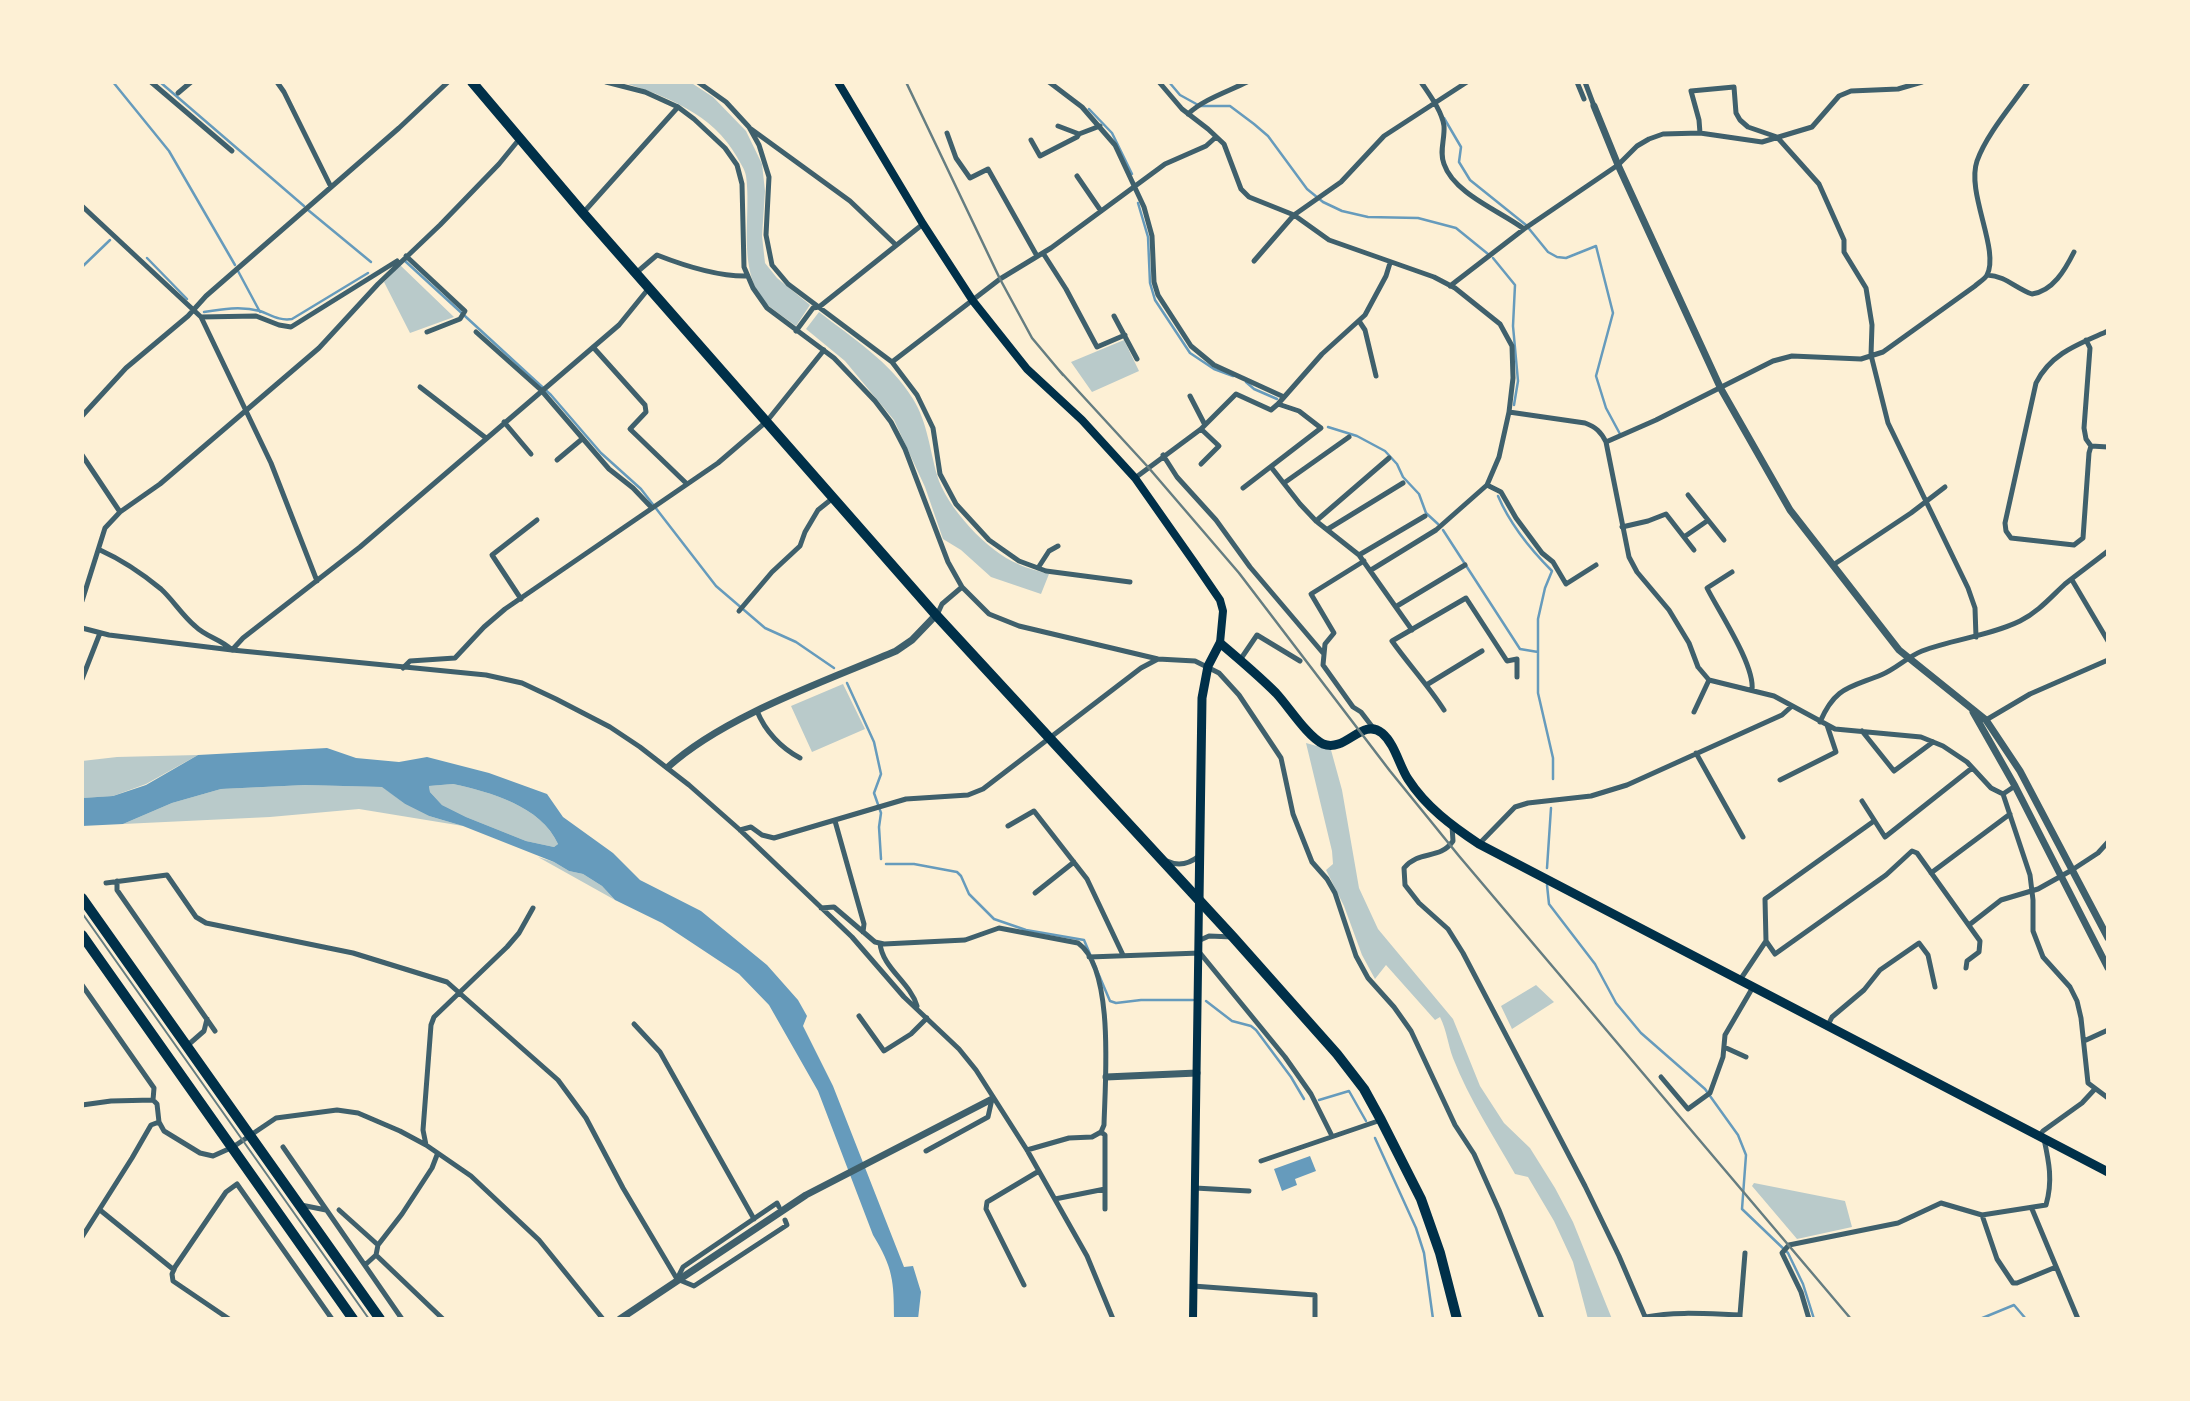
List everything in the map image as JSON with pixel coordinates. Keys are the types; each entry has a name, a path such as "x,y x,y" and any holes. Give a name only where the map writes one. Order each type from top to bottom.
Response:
{"highway":[{"path":"472,82 583,213 936,615 1233,937 1337,1054 1364,1090 1422,1199 1440,1253 1457,1319"},
{"path":"82,898 380,1319"},
{"path":"82,935 353,1319"}],"main road":[{"path":"838,82 973,301 1027,369 1082,420 1135,478 1220,600 1223,611 1220,643 1208,666 1202,698 1193,1319"},
{"path":"1220,643 1277,694 1317,740 1326,745 1337,746 1366,729 1382,733 1417,792 1452,826 1479,844 2108,1172"}],"street":[{"path":"152,82 232,151"},
{"path":"178,93 191,82"},
{"path":"277,82 331,187"},
{"path":"82,416 126,368 448,82"},
{"path":"606,82 645,92 678,107 725,149 737,165 742,184 744,267 766,308 834,358 891,422 905,449 948,562 962,587 989,614 1019,626 1158,659 1195,661 1219,673 1239,695 1281,758 1293,814 1312,862 1335,893 1356,956 1368,978 1411,1031 1455,1125 1474,1154 1542,1319"},
{"path":"698,82 726,103 749,127 850,201 896,245"},
{"path":"1049,82 1082,107 1115,145 1144,207 1152,236 1154,282 1158,295 1191,346 1214,365 1284,397"},
{"path":"1159,82 1188,114 1224,144 1241,189 1249,197 1294,215 1329,240 1434,277 1450,286 1500,324 1512,346 1513,378 1509,412 1499,457 1487,485 1436,530 1371,570"},
{"path":"1188,114 1199,103 1216,98 1247,82"},
{"path":"1421,82 1444,123 1442,155 1444,166 1450,175 1492,211 1524,229"},
{"path":"1254,261 1294,215 1341,182 1384,136 1467,82"},
{"path":"1577,82 1584,99"},
{"path":"1586,82 1618,165 1721,389 1790,510 1899,650 1986,720 2020,771 2108,938"},
{"path":"1450,286 1524,229 1618,165 1649,139 1663,134 1700,133 1762,142 1812,127 1839,96 1851,91 1898,89 1922,82"},
{"path":"1987,275 1989,248 1977,196 1976,163 2028,82"},
{"path":"1700,133 1691,91 1734,87 1736,113 1740,120 1748,127 1777,137 1819,184 1844,240 1844,252 1866,288 1872,325 1871,355 1888,423 1968,588 1975,608 1976,637"},
{"path":"583,213 678,107"},
{"path":"1058,126 1079,134"},
{"path":"1031,140 1040,156 1079,134 1100,126"},
{"path":"749,127 759,145 769,177 766,235 772,265 788,284 892,362 917,396 933,428 940,474 956,504 989,540 1019,561 1038,568 1130,582"},
{"path":"947,133 957,158 970,178 988,169 1040,255 1066,289 1097,347 1125,335"},
{"path":"82,601 105,528 120,512 160,484 319,348 406,256 499,164 521,137"},
{"path":"892,362 973,301 979,293 1040,255 1165,164 1206,146 1216,137"},
{"path":"1077,176 1101,211"},
{"path":"82,206 201,317 271,463 317,581"},
{"path":"796,331 813,309 819,307 923,223"},
{"path":"1606,442 1721,389 1773,361 1793,356 1861,359 1883,352 1987,275 2009,280 2032,294 2038,293 2063,273 2074,252"},
{"path":"636,273 657,255 682,265 734,276 748,275"},
{"path":"406,256 465,311 460,319 427,332"},
{"path":"201,317 256,316 291,327 406,256"},
{"path":"1135,478 1203,427 1236,394 1271,410 1322,354 1359,321 1386,276 1390,263"},
{"path":"232,650 243,638 360,547 619,325 649,288"},
{"path":"1114,316 1137,359"},
{"path":"1359,321 1365,330 1376,376"},
{"path":"2091,446 2083,538 2074,545 2011,538 2005,523 2036,383 2043,369 2053,359 2073,346 2108,331"},
{"path":"476,332 541,390 609,469 652,508"},
{"path":"2086,340 2090,348 2084,428 2086,439 2091,446"},
{"path":"593,346 645,405 646,412 630,429 687,485"},
{"path":"403,668 410,661 455,658 484,628 521,599 718,463 767,421 824,350"},
{"path":"420,387 486,438"},
{"path":"1189,396 1203,427 1219,446 1201,464"},
{"path":"1242,488 1321,428 1299,411 1278,404"},
{"path":"1509,412 1585,423 1601,433 1606,442 1629,557 1637,572 1670,610 1689,643 1698,667 1709,680 1774,696 1835,729 1921,737 1944,746 1972,768 1991,788 2003,794 2030,875 2034,931 2043,957 2070,987 2077,1001 2088,1083 2108,1098"},
{"path":"504,422 531,454"},
{"path":"1283,483 1349,437"},
{"path":"557,460 582,439"},
{"path":"2091,446 2108,447"},
{"path":"82,455 120,512"},
{"path":"1163,455 1177,477 1216,520 1251,568 1323,653"},
{"path":"1316,521 1390,458"},
{"path":"1270,467 1316,521 1359,555 1412,630"},
{"path":"1328,529 1403,483"},
{"path":"1487,485 1501,492 1516,518 1542,553 1553,562 1566,583 1596,565"},
{"path":"1833,565 1912,513 1945,487"},
{"path":"1688,495 1724,540"},
{"path":"742,608 772,572 800,546 818,510 833,498"},
{"path":"1622,527 1648,522 1666,514 1694,550"},
{"path":"1359,555 1425,516"},
{"path":"521,599 492,555 537,520"},
{"path":"1684,537 1707,521"},
{"path":"1038,568 1043,557 1058,546"},
{"path":"100,550 160,589 195,627 206,635 222,640 232,650"},
{"path":"1820,722 1835,696 1854,684 1893,670 1922,651 1976,637 2022,620 2044,606 2071,580 2108,551"},
{"path":"1364,561 1311,594 1334,633 1325,644 1322,665 1353,707 1361,712 1374,729"},
{"path":"1397,606 1465,565"},
{"path":"1732,572 1707,588 1738,645 1753,680 1752,690"},
{"path":"2071,580 2108,641"},
{"path":"668,767 737,721 896,651 912,640 936,615 942,604 962,587"},
{"path":"1444,710 1428,684 1407,663 1392,641 1466,598 1507,660 1517,659 1517,677"},
{"path":"82,628 100,633 232,650 486,675 522,683 610,727 668,767 740,830 852,937 917,1009 959,1049 976,1070 1027,1150 1087,1256 1114,1319"},
{"path":"82,679 100,633"},
{"path":"1240,660 1256,635 1300,661"},
{"path":"1428,684 1482,651"},
{"path":"740,830 751,827 761,835 774,838 923,796 968,795 983,789 1141,668 1158,659"},
{"path":"1986,720 2030,694 2108,660"},
{"path":"1694,712 1709,680"},
{"path":"1479,844 1515,807 1591,796 1627,785 1782,715 1791,706"},
{"path":"1970,709 2015,786 2108,968"},
{"path":"757,711 762,722 786,750 800,758"},
{"path":"1780,780 1836,752 1827,725"},
{"path":"1861,731 1894,771 1933,742"},
{"path":"1696,753 1743,837"},
{"path":"1862,802 1885,837 1972,768"},
{"path":"2003,794 2015,786"},
{"path":"1008,826 1034,811 1074,862 1097,898 1123,955"},
{"path":"1931,873 2010,814"},
{"path":"835,821 864,924 863,932"},
{"path":"1874,821 1765,899 1766,941 1775,954 1886,875 1912,851 1917,853 1980,941 1979,952 1967,961 1966,968"},
{"path":"1452,826 1453,841 1445,850 1411,859 1404,868 1405,885 1419,903 1448,929 1463,953 1585,1186 1646,1318 1659,1314 1740,1317 1745,1253"},
{"path":"1969,925 2001,900 2032,891 2072,870 2098,853 2108,842"},
{"path":"1155,854 1174,864 1186,864 1200,855"},
{"path":"1035,893 1074,862"},
{"path":"106,883 167,875 196,917 206,923 353,953 447,982 558,1080 586,1118 623,1188 677,1279 694,1286 787,1225 785,1220"},
{"path":"117,881 117,890 215,1031"},
{"path":"821,908 834,907 875,942 880,943 965,940 999,928 1078,943 1084,947 1095,969 1104,1003 1104,1125 1101,1132 1092,1137 1069,1138 1027,1150"},
{"path":"426,1145 423,1130 430,1025 434,1017 507,947 519,933 533,908"},
{"path":"1199,941 1209,936 1233,937"},
{"path":"1740,980 1766,941"},
{"path":"880,943 880,951 913,994 917,1009"},
{"path":"1827,1026 1832,1017 1864,990 1880,970 1919,943 1928,955 1935,987"},
{"path":"1089,957 1200,954 1285,1056 1311,1094 1332,1136"},
{"path":"82,985 154,1088 153,1100 157,1104 159,1122 171,1137 200,1153 213,1156 233,1147 276,1118 337,1110 358,1113 426,1145 471,1176 539,1240 603,1319"},
{"path":"1661,1077 1688,1109 1709,1094 1723,1057 1726,1035 1753,987"},
{"path":"859,1016 884,1051 911,1034 927,1018"},
{"path":"188,1045 204,1031 207,1020"},
{"path":"634,1024 660,1052 754,1219"},
{"path":"2084,1041 2108,1030"},
{"path":"1724,1047 1746,1057"},
{"path":"1106,1077 1197,1073"},
{"path":"1809,1319 1797,1281 1782,1253 1789,1245 1898,1223 1941,1203 1982,1215 2046,1205 2051,1188 2051,1174 2041,1138 2043,1131 2082,1103 2094,1090"},
{"path":"620,1319 806,1195 992,1099"},
{"path":"926,1152 988,1116 992,1099"},
{"path":"82,1105 153,1100"},
{"path":"1261,1161 1381,1120"},
{"path":"82,1237 150,1125 159,1122"},
{"path":"1101,1132 1105,1136 1105,1209"},
{"path":"283,1147 402,1319"},
{"path":"365,1265 376,1255 378,1245 402,1214 432,1168 437,1155"},
{"path":"1024,1285 986,1209 987,1202 1039,1171"},
{"path":"229,1319 173,1281 174,1270 226,1192 237,1184 331,1319"},
{"path":"1195,1188 1249,1191"},
{"path":"1055,1199 1105,1189"},
{"path":"677,1279 683,1267 777,1203 779,1207"},
{"path":"301,1205 326,1210"},
{"path":"2032,1209 2078,1319"},
{"path":"100,1210 174,1270"},
{"path":"339,1210 378,1245"},
{"path":"1982,1215 1997,1259 2012,1283 2056,1267"},
{"path":"291,1258 298,1238"},
{"path":"376,1255 443,1319"},
{"path":"1193,1286 1315,1295 1315,1319"}],"shaded area":[{"path":"622,82 690,82 713,97 746,131 762,164 765,191 762,236 765,263 777,278 810,305 796,326 769,306 758,293 752,278 748,262 746,176 727,142 702,118 687,109"},
{"path":"400,265 454,317 410,333 384,282"},
{"path":"819,312 894,373 922,417 937,475 949,501 970,527 994,550 1022,566 1049,574 1041,594 991,577 961,550 943,539 925,487 894,420 845,361 806,329"},
{"path":"1124,340 1139,371 1092,392 1071,362"},
{"path":"843,684 865,729 812,752 791,706"},
{"path":"1306,743 1331,750 1342,790 1359,888 1378,929 1453,1019 1480,1086 1504,1123 1530,1148 1555,1188 1573,1222 1612,1319 1588,1319 1573,1262 1554,1221 1528,1177 1515,1174 1482,1118 1453,1058 1440,1017 1435,1020 1386,965 1375,979 1362,955 1344,906 1326,870 1333,864 1332,851"},
{"path":"198,755 146,784 113,796 82,798 82,761 117,757"},
{"path":"453,784 498,796 527,810 540,820 558,844 554,847 526,841 466,817 442,805 430,792 429,786"},
{"path":"305,785 383,787 405,804 429,816 463,826 359,809 270,817 123,824 172,803 221,789"},
{"path":"538,857 569,871 583,874 602,886 615,900"},
{"path":"1536,985 1554,1002 1512,1029 1501,1006"},
{"path":"1754,1183 1845,1201 1852,1227 1797,1239 1752,1186"}],"water":[{"path":"327,748 356,758 399,762 427,757 489,773 547,794 563,817 613,853 640,880 701,911 767,965 798,1000 807,1016 803,1026 833,1086 904,1267 913,1266 921,1292 918,1319 894,1319 893,1284 885,1257 873,1235 818,1091 769,1005 739,974 662,923 615,900 602,886 583,874 569,871 554,862 463,826 429,816 405,804 382,787 305,785 221,789 172,803 123,824 82,826 82,798 113,796 146,785 198,755","holes":["453,784 498,796 527,810 540,820 558,844 554,847 526,841 466,817 442,805 430,792 429,786"]},
{"path":"1310,1156 1316,1171 1295,1179 1297,1185 1282,1191 1274,1169"}],"waterway":[{"path":"113,82 169,151 235,265"},
{"path":"160,82 304,206"},
{"path":"1169,82 1180,95 1200,106 1230,106 1254,124 1268,136 1307,189 1323,202 1342,211 1368,217 1418,218 1456,228 1488,254"},
{"path":"1089,109 1112,133 1132,174"},
{"path":"1444,118 1461,147 1459,162 1470,180 1526,225 1548,252 1566,258 1596,246 1613,313 1596,376 1606,408 1620,434"},
{"path":"1138,203 1148,237 1150,283 1155,300 1190,353 1214,369 1233,376"},
{"path":"308,210 371,262"},
{"path":"82,267 110,240"},
{"path":"147,258 187,299"},
{"path":"1493,258 1515,285 1513,326 1518,381 1514,405"},
{"path":"405,261 551,395 601,453 641,489 716,586 765,628 796,642 834,668"},
{"path":"238,271 260,312"},
{"path":"204,312 246,309 292,319 368,273"},
{"path":"1246,382 1254,389 1277,399"},
{"path":"1328,427 1357,436 1385,451 1419,494 1426,513 1438,524"},
{"path":"1498,496 1522,536 1552,571 1538,619 1538,693 1553,758 1553,779"},
{"path":"1443,530 1520,649 1538,652"},
{"path":"847,683 874,742 881,774 874,793 881,813 881,859"},
{"path":"1547,868 1551,808"},
{"path":"886,864 914,864 957,872 969,894 994,919 1026,930 1084,940 1110,1001 1193,1000"},
{"path":"1547,885 1549,904 1595,964 1616,1003 1641,1033 1705,1089 1738,1135 1746,1155 1742,1209 1788,1253 1803,1284 1814,1319"},
{"path":"1206,1001 1232,1021 1256,1030 1304,1099"},
{"path":"1319,1100 1349,1091 1366,1121"},
{"path":"1375,1138 1416,1228 1424,1253 1433,1319"},
{"path":"1980,1319 2014,1305 2026,1319"}],"tram line":[{"path":"82,913 369,1319"}],"railway":[{"path":"906,82 1000,279 1032,338 1063,375"},
{"path":"1058,369 1148,467 1239,573 1390,771 1459,856 1851,1319"}]}
